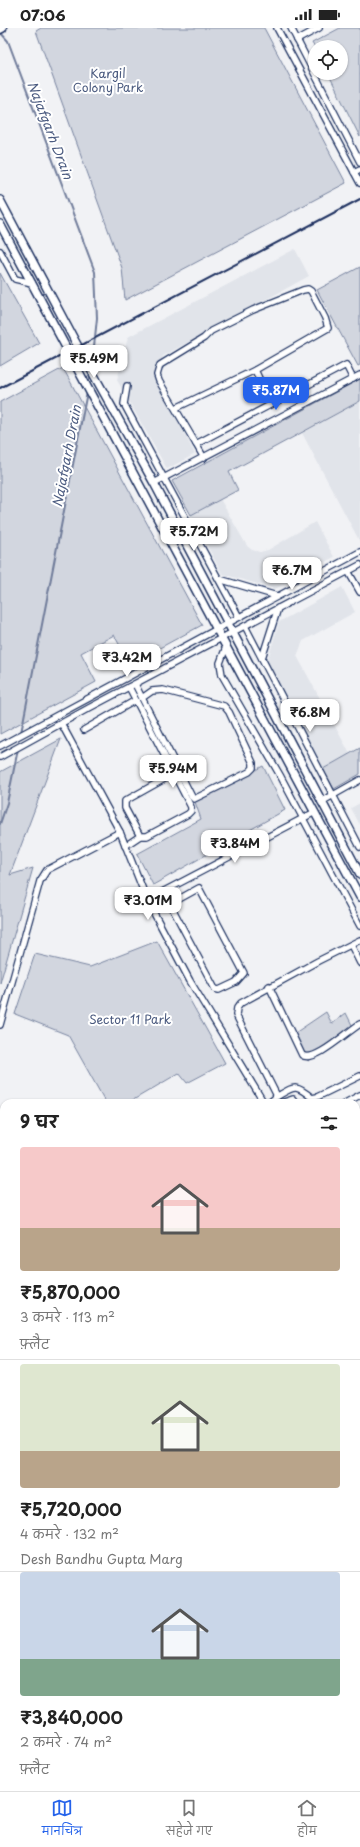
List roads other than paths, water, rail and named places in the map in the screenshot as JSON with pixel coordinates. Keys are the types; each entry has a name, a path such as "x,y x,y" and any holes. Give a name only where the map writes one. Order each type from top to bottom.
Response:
{"street":[{"path":"288,28 278,30 360,183"},
{"path":"291,28 360,162"},
{"path":"297,40 319,28"},
{"path":"354,172 360,169"},
{"path":"0,200 75,341 104,390 154,483 360,874"},
{"path":"0,224 360,897"},
{"path":"0,251 15,279 32,283"},
{"path":"176,408 254,370 328,328 325,318 311,291 308,289 253,310 211,331 204,338 164,361 160,365 157,375 204,458"},
{"path":"196,444 346,364 352,379"},
{"path":"254,370 271,404"},
{"path":"154,483 360,375"},
{"path":"127,386 124,404 163,479 239,617"},
{"path":"0,746 360,552"},
{"path":"0,758 129,687 360,565"},
{"path":"348,571 360,592"},
{"path":"219,579 277,596"},
{"path":"262,658 278,608"},
{"path":"245,626 360,847"},
{"path":"226,647 220,663 222,675 303,818 360,926"},
{"path":"125,846 140,836 147,836 191,811 191,807 139,699 135,684"},
{"path":"84,730 139,699 152,691 163,690 224,706 229,712 253,763 253,768 249,772 194,799 139,699 129,687"},
{"path":"62,723 120,832 147,900 190,982 262,1099"},
{"path":"140,836 125,808 125,801 175,773"},
{"path":"321,802 360,780"},
{"path":"147,900 315,812"},
{"path":"0,1025 40,881 47,870 120,832"},
{"path":"165,891 170,904 215,989 219,990 236,982 244,973 200,889 198,888 170,904"},
{"path":"276,1097 276,1094 236,1015 237,1008 241,1003 270,986 360,940"},
{"path":"351,945 360,963"},
{"path":"270,986 302,1055 305,1057 310,1058 360,1024"},
{"path":"274,1099 294,1088 302,1089 312,1098 317,1097 360,1076"},
{"path":"360,1348 360,1353"}],"waterway":[{"name":"Najafgarh Drain","path":"0,32 8,41 95,272 97,318 92,366"},
{"name":"Najafgarh Drain","path":"89,384 90,374"},
{"name":"Najafgarh Drain","path":"21,733 87,392"},
{"name":"Najafgarh Drain","path":"0,824 7,803 18,749"}],"railway":[{"path":"0,388 360,199"}],"park label":[{"name":"Kargil Colony Park","path":"108,80"},
{"name":"Sector 11 Park","path":"130,1019"}]}
